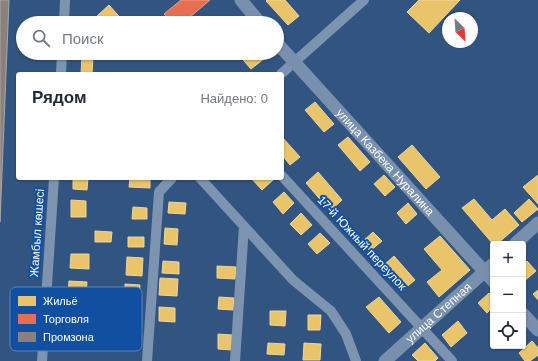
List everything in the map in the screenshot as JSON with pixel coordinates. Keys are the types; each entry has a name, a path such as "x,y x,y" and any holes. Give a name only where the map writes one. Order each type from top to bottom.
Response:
{"street":[{"path":"64,16 65,0"},
{"path":"241,0 254,16"},
{"path":"283,72 364,0"},
{"name":"улица Казбека Нуралина","path":"284,51 490,272"},
{"path":"60,72 61,60"},
{"name":"17-й Южный переулок","path":"284,178 452,361"},
{"name":"Жамбыл көшесі","path":"47,287 54,180"},
{"path":"147,361 159,192 170,180"},
{"path":"202,180 293,280 331,311 346,334 356,361"},
{"path":"518,241 538,223"},
{"path":"235,361 244,226"},
{"name":"улица Степная","path":"385,361 490,272"},
{"path":"526,317 538,330"},
{"name":"Жамбыл көшесі","path":"42,361 43,351"}],"building: Жильё":[{"path":"285,0 299,16 288,25 284,21 284,16 280,16 266,1"},
{"path":"419,0 460,0 449,12 442,12 442,19 429,33 407,12"},
{"path":"109,5 119,16 97,16"},
{"path":"82,60 93,60 92,72 81,72"},
{"path":"243,60 262,60 251,69"},
{"path":"315,102 334,124 324,132 305,110"},
{"path":"348,137 370,162 360,171 338,145"},
{"path":"284,139 300,157 290,165 284,158"},
{"path":"412,145 440,177 426,189 398,157"},
{"path":"318,172 342,200 330,211 306,183"},
{"path":"384,175 395,187 385,196 374,184"},
{"path":"538,175 538,204 523,187"},
{"path":"73,180 88,180 87,190 73,189"},
{"path":"130,180 150,180 150,188 129,187"},
{"path":"253,180 273,180 262,190"},
{"path":"284,192 294,203 283,214 273,202"},
{"path":"474,199 492,220 505,209 519,225 500,241 490,241 462,208"},
{"path":"529,199 538,209 522,222 514,213"},
{"path":"71,200 86,201 86,217 71,217"},
{"path":"169,202 186,203 185,214 168,213"},
{"path":"408,203 417,214 406,224 397,213"},
{"path":"133,207 147,208 147,219 132,219"},
{"path":"301,213 312,225 301,235 290,224"},
{"path":"165,228 178,229 177,245 164,244"},
{"path":"95,231 112,232 111,242 95,242"},
{"path":"373,232 382,241 370,251 362,242"},
{"path":"320,233 330,243 317,254 308,244"},
{"path":"440,236 470,270 439,297 427,282 442,270 424,249"},
{"path":"128,237 144,237 144,247 128,247"},
{"path":"71,254 89,254 89,269 70,268"},
{"path":"394,256 415,280 403,290 383,266"},
{"path":"127,257 143,258 142,276 126,275"},
{"path":"163,261 179,262 179,274 162,273"},
{"path":"527,261 536,271 526,279 526,277"},
{"path":"217,266 236,267 235,279 217,278"},
{"path":"160,278 178,279 177,296 159,295"},
{"path":"69,281 87,282 87,287 69,287"},
{"path":"125,284 140,285 140,287 125,287"},
{"path":"538,290 538,300 533,294"},
{"path":"489,293 490,294 490,310 487,313 478,303"},
{"path":"219,297 234,298 233,310 218,309"},
{"path":"379,297 401,322 389,333 366,307"},
{"path":"159,307 175,308 175,322 159,321"},
{"path":"270,311 286,311 285,326 270,325"},
{"path":"308,315 321,315 320,330 308,330"},
{"path":"458,321 467,333 451,347 442,335"},
{"path":"218,334 232,335 232,350 218,349"},
{"path":"532,341 538,348 538,355 530,361 525,361 519,353 523,349 526,349 526,347"},
{"path":"268,343 285,344 284,355 267,354"},
{"path":"304,343 321,344 320,360 303,360"},
{"path":"425,343 438,358 435,361 418,361 412,355"}],"building: Торговля":[{"path":"181,0 210,0 191,16 166,16 164,14"}],"building: Промзона":[{"path":"0,0 9,0 0,222"}]}
